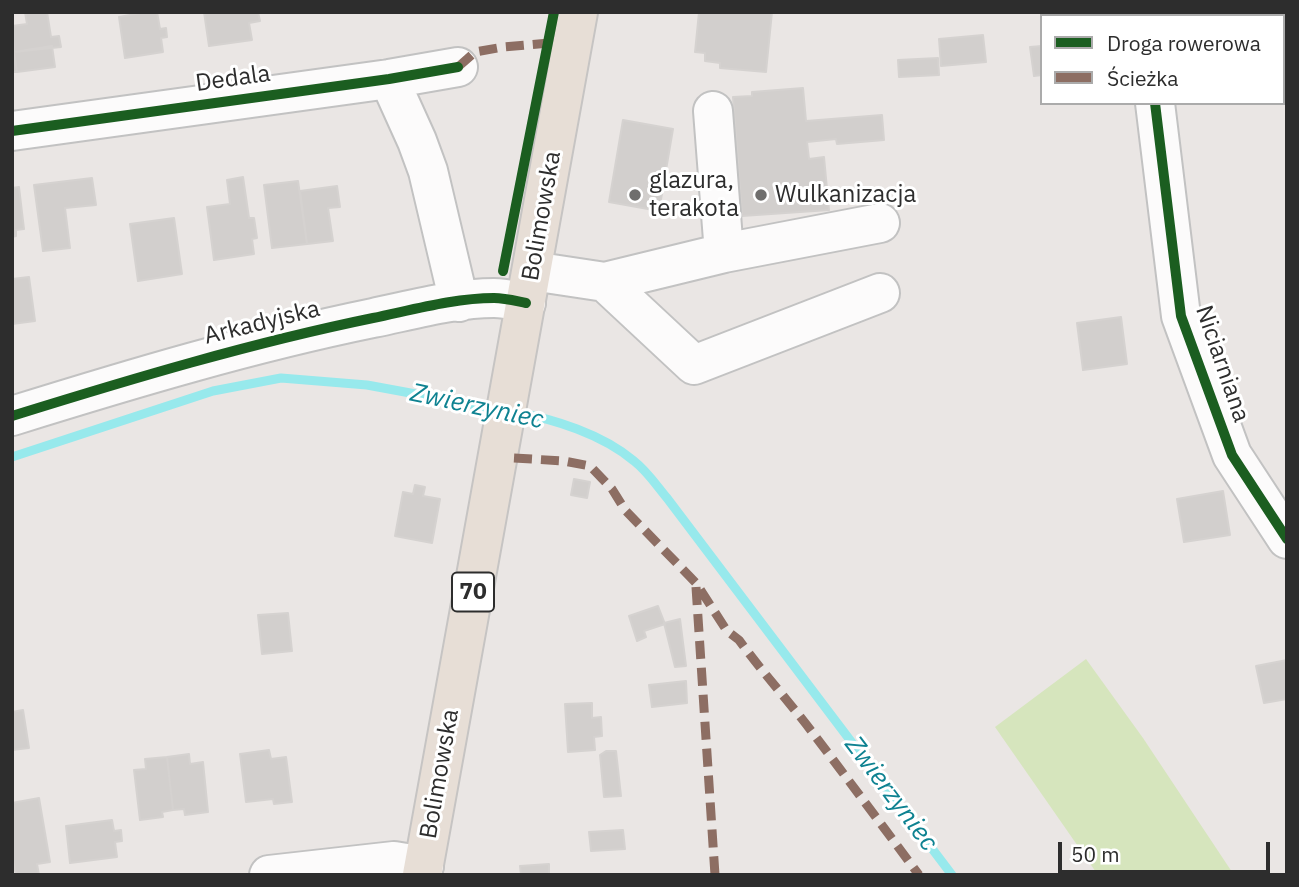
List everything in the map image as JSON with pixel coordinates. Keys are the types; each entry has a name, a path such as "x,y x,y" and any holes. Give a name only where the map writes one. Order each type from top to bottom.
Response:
{"main road":[{"name":"Bolimowska","path":"423,870 578,12"}],"street":[{"name":"Dedala","path":"12,131 458,67"},
{"path":"389,79 417,141 459,302"},
{"name":"Niciarniana","path":"1154,105 1181,316 1232,455 1287,539"},
{"path":"713,111 724,253"},
{"path":"605,282 724,253 880,223"},
{"name":"Arkadyjska","path":"12,416 130,379 250,346 353,322 459,302 498,298 529,287 605,282"},
{"path":"605,282 694,365 880,293"},
{"path":"269,875 394,861 423,870"}],"green space":[{"path":"1086,659 1143,738 1234,875 1098,875 995,727"}],"building":[{"path":"25,12 47,12 51,37 59,36 61,47 14,52 12,26 27,24"},
{"path":"157,12 160,29 166,28 167,37 161,38 163,52 125,58 119,17"},
{"path":"204,12 258,12 260,21 249,23 252,40 209,46"},
{"path":"699,12 772,12 766,72 720,68 720,63 705,61 705,53 695,52"},
{"path":"1223,12 1265,14 1232,14"},
{"path":"983,35 986,62 941,66 939,39"},
{"path":"12,42 17,72 12,72"},
{"path":"52,46 55,67 17,72 14,52"},
{"path":"1040,46 1040,75 1034,76 1030,47"},
{"path":"938,58 939,75 899,77 898,60"},
{"path":"803,88 806,121 882,115 884,140 837,144 836,139 807,142 809,159 824,157 829,210 742,216 733,97 752,96 752,92"},
{"path":"623,120 673,129 659,211 609,202"},
{"path":"243,177 249,218 254,218 257,238 252,239 254,254 214,260 207,207 230,204 227,180"},
{"path":"92,178 96,205 65,208 70,248 43,251 34,185"},
{"path":"298,181 307,244 272,248 264,185"},
{"path":"337,186 340,207 328,208 333,241 307,244 300,191"},
{"path":"19,187 24,229 16,230 16,236 12,237 12,188"},
{"path":"174,218 182,274 138,281 130,224"},
{"path":"29,277 35,321 12,324 12,279"},
{"path":"1121,317 1127,364 1083,370 1077,323"},
{"path":"574,479 590,482 587,498 571,495"},
{"path":"415,485 425,487 423,496 440,499 432,543 395,536 403,492 413,494"},
{"path":"1223,491 1230,535 1184,542 1177,499"},
{"path":"658,606 665,624 644,631 646,637 637,641 629,616"},
{"path":"288,613 292,651 262,654 258,615"},
{"path":"680,619 686,666 675,667 664,623"},
{"path":"1287,660 1287,699 1264,703 1256,666"},
{"path":"686,681 687,703 652,707 649,685"},
{"path":"592,703 592,718 601,717 602,736 594,737 595,750 568,752 565,704"},
{"path":"23,710 29,748 12,750 12,712"},
{"path":"269,750 271,759 286,757 292,802 274,804 273,799 246,802 240,754"},
{"path":"606,751 616,751 621,796 604,797 600,755"},
{"path":"189,754 190,764 203,762 208,812 185,815 184,809 173,810 167,757"},
{"path":"167,757 173,810 162,812 163,817 140,820 134,770 146,769 145,759"},
{"path":"39,798 50,862 37,864 39,875 16,875 12,855 12,803"},
{"path":"112,820 114,831 121,830 122,841 115,842 117,857 70,863 66,826"},
{"path":"623,830 625,849 591,851 589,832"},
{"path":"549,864 549,875 521,875 520,866"}],"waterway":[{"name":"Zwierzyniec","path":"12,457 213,391 281,378 367,385 497,409"},
{"name":"Zwierzyniec","path":"514,412 561,423 593,435 621,451 643,469 952,875"}],"marked path":[{"path":"458,67 475,52 549,43"},
{"path":"514,458 564,461 590,466 612,489 625,510 696,583 727,631 739,640 806,724 919,875"},
{"path":"696,587 715,875"}],"cycle path":[{"path":"503,271 554,12"},
{"path":"12,131 458,67"},
{"path":"1155,105 1181,316 1232,455 1287,539"},
{"path":"12,416 191,363 327,328 464,300 498,298 526,303"}],"place":[{"name":"glazura, terakota","path":"635,195"},
{"name":"Wulkanizacja","path":"761,195"}]}
